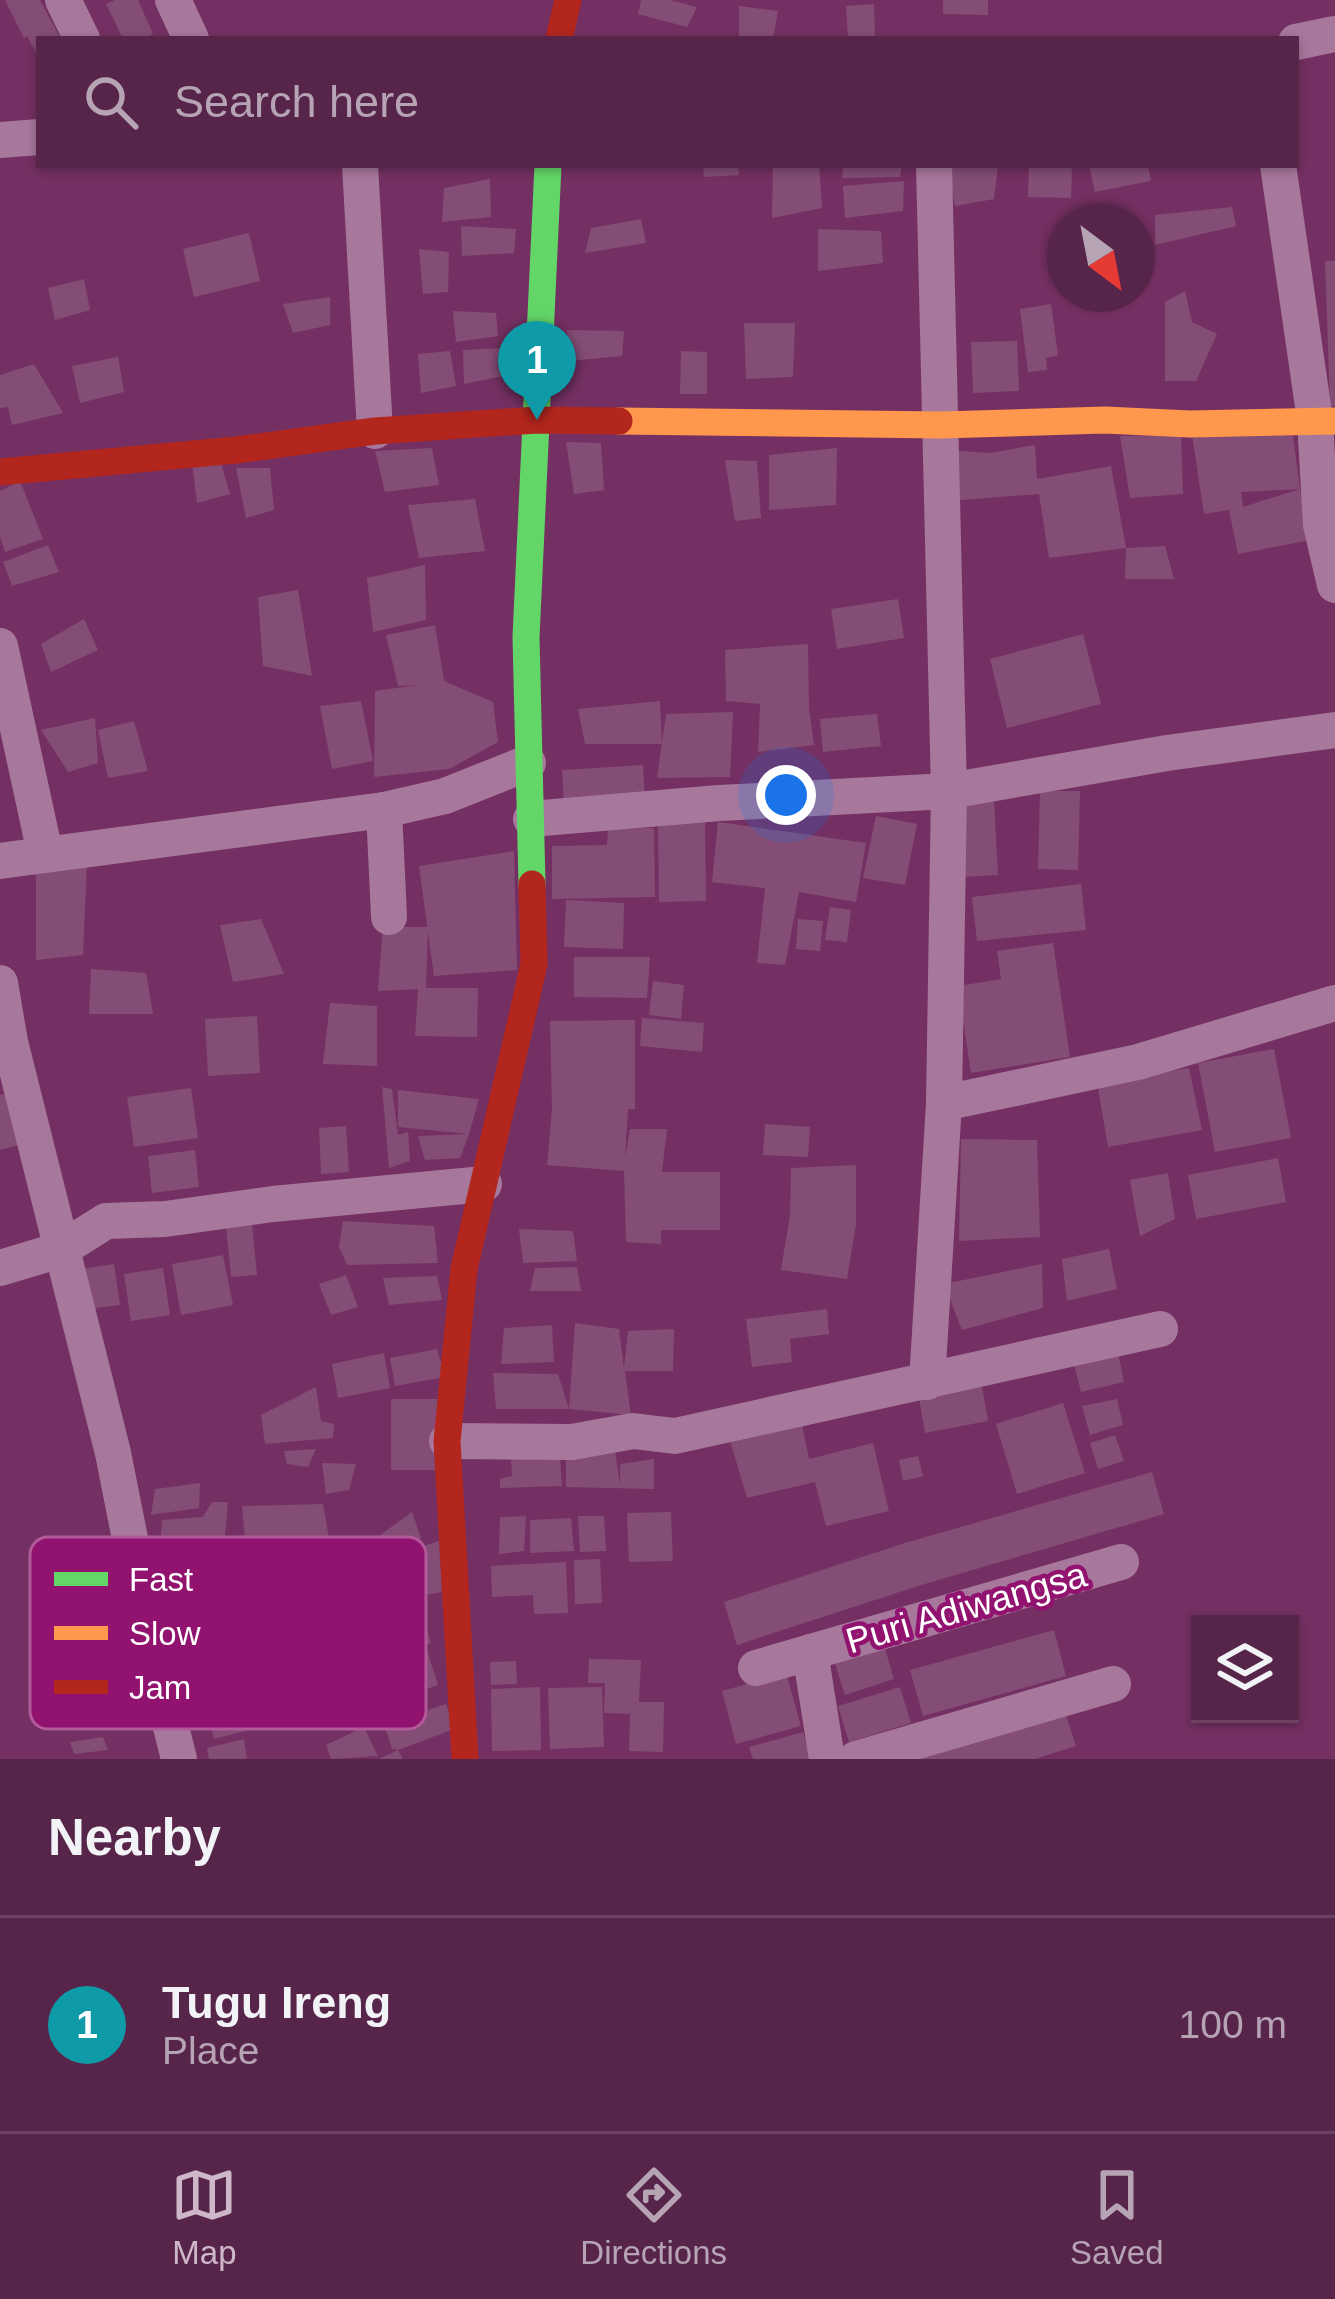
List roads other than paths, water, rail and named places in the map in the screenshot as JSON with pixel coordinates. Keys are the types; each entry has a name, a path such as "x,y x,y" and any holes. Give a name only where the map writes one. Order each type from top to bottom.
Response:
{"street":[{"path":"63,0 81,36"},
{"path":"173,0 190,36"},
{"path":"560,36 568,0"},
{"path":"1299,40 1335,34"},
{"path":"0,140 36,137"},
{"path":"360,168 375,431"},
{"path":"465,1759 447,1442 464,1269 534,964 526,637 548,168"},
{"path":"927,1382 944,1103 949,791 934,168"},
{"path":"1279,168 1325,421 1321,525 1335,585"},
{"path":"0,472 236,450 375,431 537,420 941,425 1325,421"},
{"path":"0,646 45,854"},
{"path":"531,819 949,791 1335,730"},
{"path":"0,861 384,810 445,796 528,763"},
{"path":"384,810 389,917"},
{"path":"0,983 9,1079 60,1250 113,1453 130,1537"},
{"path":"944,1103 1138,1063 1335,1003"},
{"path":"0,1268 60,1250 106,1221 165,1220 273,1204 484,1184"},
{"path":"447,1442 572,1442 633,1431 674,1436 1160,1329"},
{"name":"Puri Adiwangsa","path":"756,1668 1121,1562"},
{"name":"Puri Adiwangsa","path":"810,1652 826,1759"},
{"path":"856,1759 1113,1684"},
{"path":"171,1729 178,1759"}],"place":[{"name":"Tugu Ireng","path":"537,420"}]}
